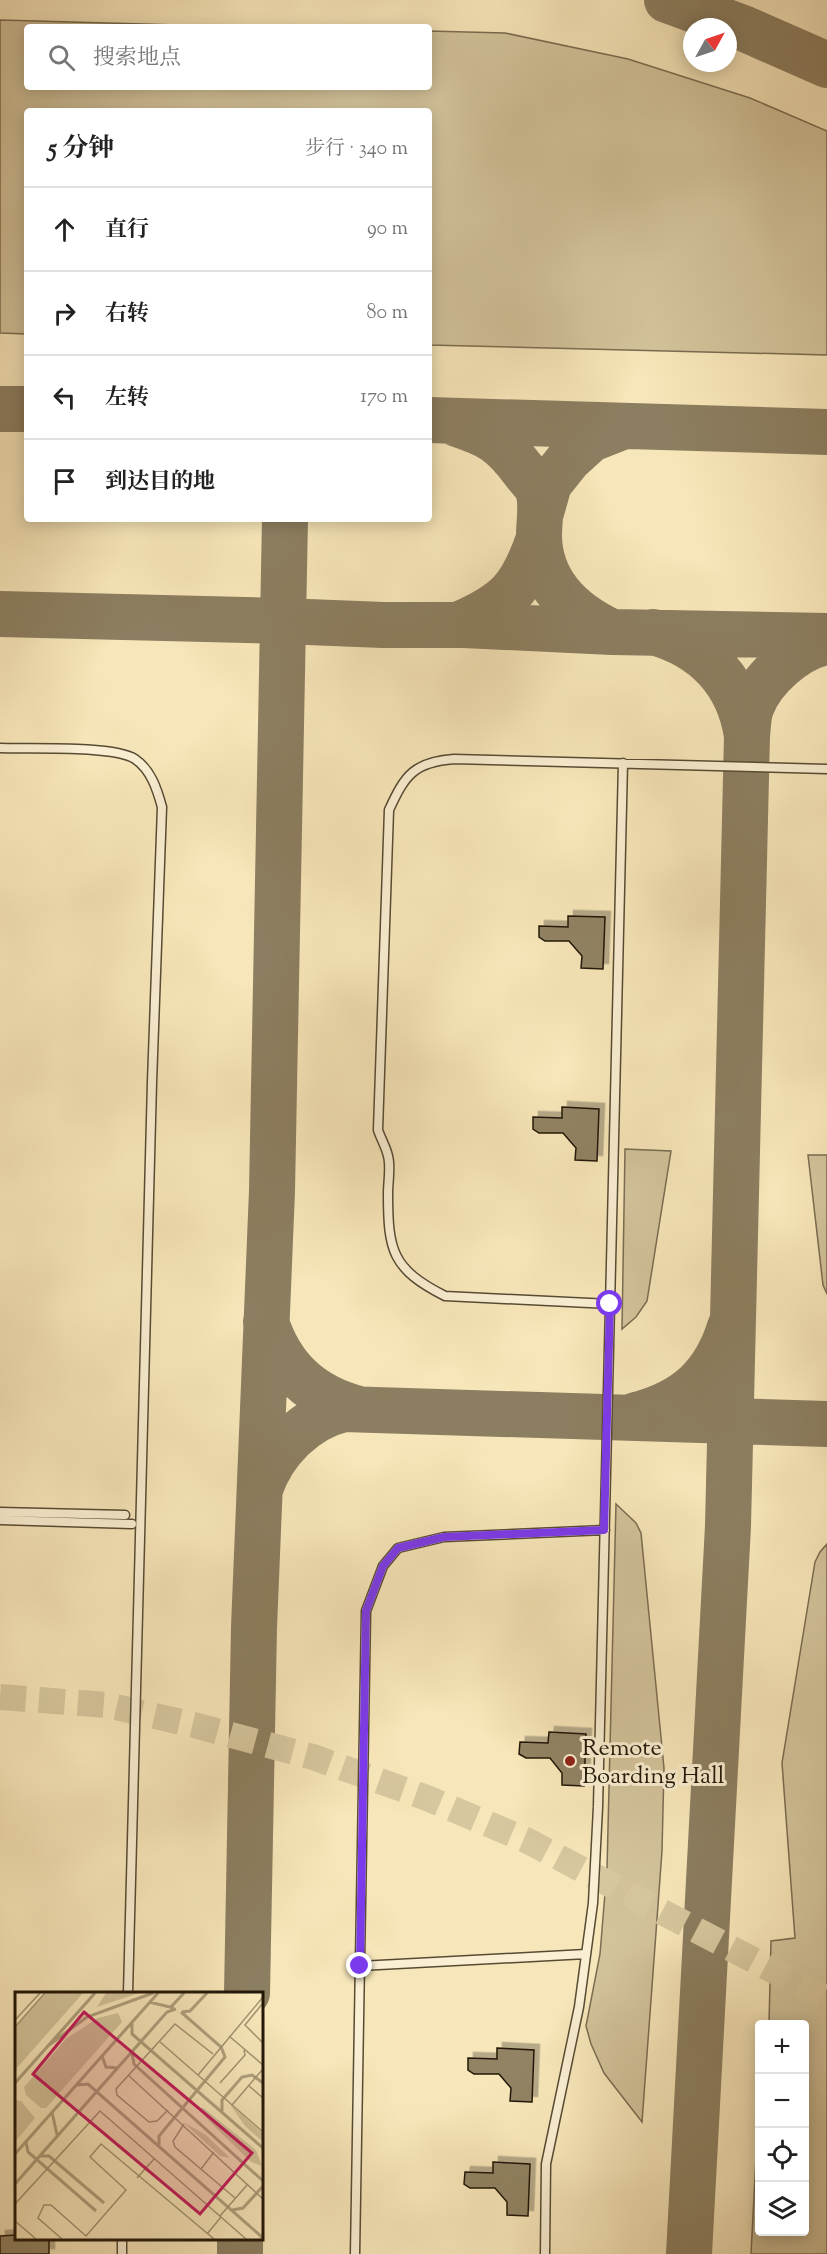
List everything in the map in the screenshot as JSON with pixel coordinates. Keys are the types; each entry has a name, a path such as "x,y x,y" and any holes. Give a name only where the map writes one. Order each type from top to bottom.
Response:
{"lane":[{"path":"0,748 107,751 134,759 154,780 162,807 152,1082 128,1992"},
{"path":"610,1304 445,1296 421,1284 402,1268 390,1242 388,1158 378,1130 389,810 398,790 413,771 432,760 827,769"},
{"path":"545,2254 546,2164 579,2007 593,1903 598,1807 623,763"},
{"path":"0,1512 125,1515"},
{"path":"0,1520 132,1524"},
{"path":"355,2254 366,1611 383,1566 398,1548 444,1537 604,1530"},
{"path":"360,1966 586,1954"}],"shaded area":[{"path":"0,20 142,24 24,24 24,90 432,90 432,31 505,33 628,59 750,98 827,131 827,355 432,345 432,108 24,108 24,334 0,333"},
{"path":"625,1149 671,1151 647,1301 636,1317 622,1329"},
{"path":"808,1155 827,1155 827,1294 823,1285"},
{"path":"616,1504 636,1523 641,1533 664,1768 662,1851 642,2122 604,2073 586,2026 600,1954 607,1869"},
{"path":"827,1544 827,2254 751,2254 755,2178 755,2236 809,2236 809,2020 769,2020 771,1941 795,1938 782,1763 815,1562"}],"building":[{"path":"568,916 605,917 603,969 581,968 582,956 569,941 545,941 539,937 539,926 568,927"},
{"path":"562,1107 599,1109 597,1161 575,1160 576,1148 563,1133 539,1133 533,1129 533,1117 562,1118"},
{"name":"Remote Boarding Hall","path":"549,1732 586,1734 584,1786 562,1785 562,1773 550,1758 526,1758 519,1754 520,1742 548,1743"},
{"path":"497,2048 534,2050 532,2102 510,2101 511,2088 499,2074 474,2074 468,2070 468,2058 497,2059"},
{"path":"493,2162 530,2164 528,2216 507,2215 507,2202 495,2188 470,2188 464,2184 465,2172 493,2173"},
{"path":"15,2235 15,2239 49,2239 49,2254 0,2254 0,2236"}],"taxiway":[{"path":"667,0 743,28 827,65"},
{"path":"0,409 24,409"},
{"path":"432,420 827,432"},
{"path":"457,424 494,440 515,460 537,488 540,499 540,552 551,582 571,606 583,616 612,632"},
{"path":"540,516 549,484 569,459 591,439 624,426"},
{"path":"247,1992 254,1627 272,1191 285,522"},
{"path":"458,625 489,610 510,593 526,570 539,538"},
{"path":"0,614 827,636"},
{"path":"653,632 672,638 688,647 716,669 736,699 747,736 728,1526 689,2254"},
{"path":"747,736 751,708 763,686 792,657 827,642"},
{"path":"266,1322 280,1354 300,1379 327,1397 359,1409"},
{"path":"636,1415 670,1403 696,1385 716,1360 730,1327"},
{"path":"260,1489 273,1462 292,1438 316,1420 344,1409 827,1424"},
{"path":"240,2239 240,2254"}],"tunnel":[{"path":"0,1697 107,1705 194,1725 313,1757 427,1798 526,1840 827,1999"}],"place":[{"name":"Remote Boarding Hall","path":"570,1761"}],"route":[{"path":"360,1966 366,1611 373,1588 383,1566 398,1548 444,1537 604,1530 610,1304"}]}
